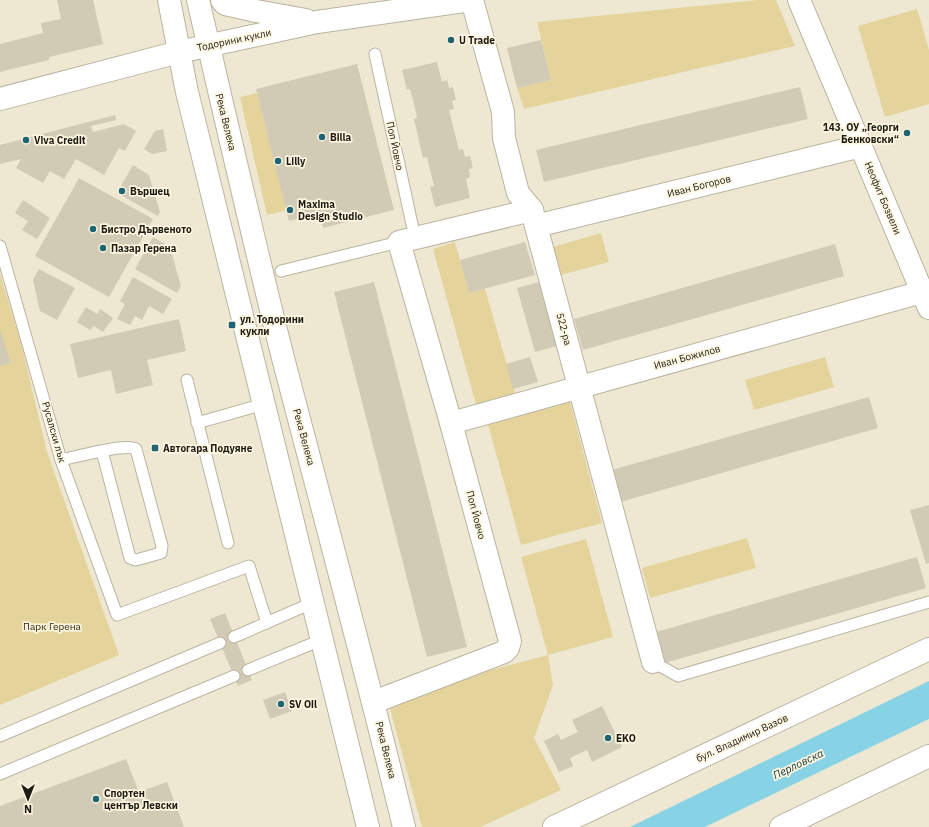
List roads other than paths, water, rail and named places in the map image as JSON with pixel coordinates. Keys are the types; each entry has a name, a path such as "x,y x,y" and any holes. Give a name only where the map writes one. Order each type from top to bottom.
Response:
{"street":[{"path":"169,0 179,52 320,640 354,767 368,827"},
{"name":"Река Велека","path":"198,0 207,46 283,356 374,702 404,827"},
{"path":"222,0 225,4 317,22"},
{"name":"Тодорини кукли","path":"0,99 179,52 317,22 414,4 472,0"},
{"name":"522-ра","path":"472,0 503,112 504,138 518,193 534,218 653,662"},
{"name":"Неофит Бозвели","path":"799,0 926,300"},
{"name":"Иван Богоров","path":"407,240 534,218 861,146"},
{"name":"Поп Йовчо","path":"374,702 504,652 508,648 510,641 451,423 407,240"},
{"name":"Иван Божилов","path":"451,423 579,387 926,300"},
{"name":"бул. Владимир Вазов","path":"554,827 929,649"},
{"path":"780,827 929,756"}],"lane":[{"name":"Поп Йовчо","path":"375,54 407,240"},
{"path":"281,271 407,240"},
{"name":"Русалски лък","path":"0,246 61,460 116,615 249,566 267,623"},
{"path":"187,380 228,543"},
{"path":"197,423 264,404"},
{"path":"61,460 129,446 136,449 162,546 161,552 136,560 130,558 102,452"},
{"path":"653,662 678,676 929,602"},
{"path":"234,637 312,603"},
{"path":"248,670 320,640"},
{"path":"0,736 220,643"},
{"path":"0,774 234,676"}],"water":[{"name":"Перловска","path":"929,681 929,719 705,827 630,827"}],"place":[{"name":"U Trade","path":"451,40"},
{"name":"143. ОУ „Георги Бенковски“","path":"907,133"},
{"name":"Billa","path":"322,137"},
{"name":"Viva Credit","path":"26,140"},
{"name":"Lilly","path":"278,161"},
{"name":"Вършец","path":"122,191"},
{"name":"Maxima Design Studio","path":"290,210"},
{"name":"Бистро Дървеното","path":"93,229"},
{"name":"Пазар Герена","path":"103,248"},
{"name":"ул. Тодорини кукли","path":"232,325"},
{"name":"Автогара Подуяне","path":"155,448"},
{"name":"SV Oil","path":"281,704"},
{"name":"EKO","path":"608,738"},
{"name":"Спортен център Левски","path":"96,799"}],"park label":[{"name":"Парк Герена","path":"52,626"}]}
